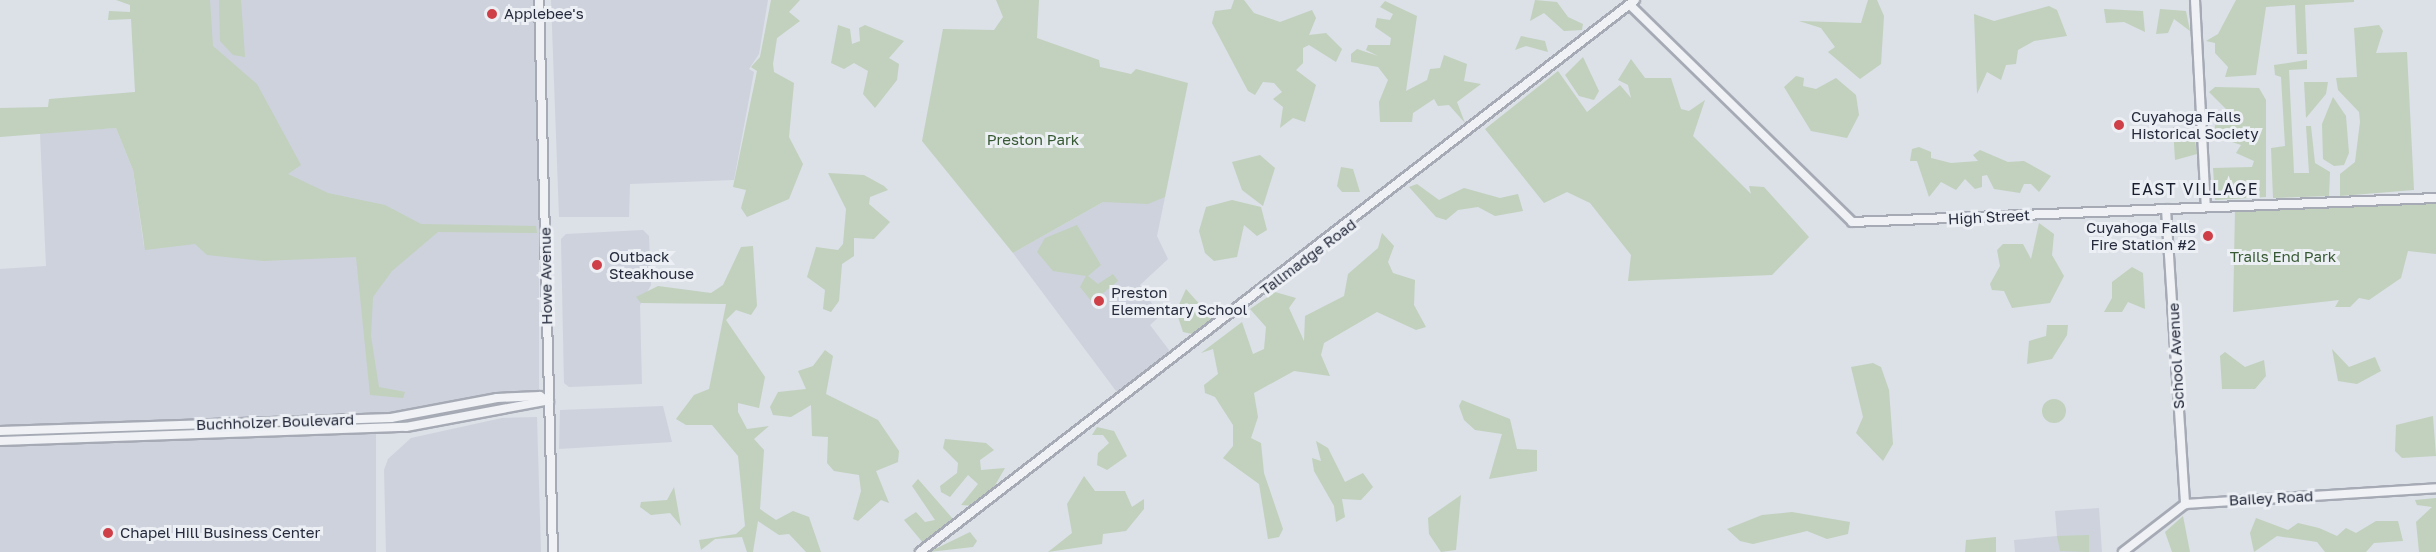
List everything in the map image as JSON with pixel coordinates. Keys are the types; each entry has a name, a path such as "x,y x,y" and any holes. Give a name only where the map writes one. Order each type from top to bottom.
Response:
{"street":[{"name":"Howe Avenue","path":"539,0 547,401 553,552"},
{"path":"2195,0 2206,207"},
{"name":"High Street","path":"1633,3 1852,222 2436,198"},
{"name":"Tallmadge Road","path":"920,552 1633,3"},
{"name":"School Avenue","path":"2166,209 2185,504"},
{"name":"Buchholzer Boulevard","path":"0,431 391,418 497,398 540,396 547,401"},
{"name":"Buchholzer Boulevard","path":"0,441 406,427 547,401"},
{"name":"Bailey Road","path":"2185,504 2436,488"},
{"path":"2123,552 2185,504"}],"shaded area":[{"path":"132,0 539,0 545,226 539,232 539,390 401,414 0,427 0,269 46,266 40,133 116,128 133,170 144,247"},
{"path":"551,0 768,0 759,54 749,69 754,72 734,180 630,184 629,217 559,217"},
{"name":"Preston Elementary School","path":"1165,197 1157,236 1168,259 1140,285 1160,316 1150,325 1172,354 1119,395 1013,253 1103,202"},
{"path":"643,230 649,236 651,285 640,305 642,384 569,387 564,383 561,239 566,234"},
{"path":"663,406 672,442 559,449 560,410"},
{"path":"537,417 541,552 386,552 384,470 388,459 411,438 502,418"},
{"path":"0,429 376,429 376,552 0,552"},
{"path":"2099,508 2102,552 2015,552 2014,540 2057,536 2055,511"}],"green space":[{"path":"116,0 210,0 213,46 257,84 301,165 288,174 328,193 385,205 421,224 536,226 537,233 438,232 392,271 373,297 371,336 379,387 405,392 403,398 370,395 356,257 263,261 207,255 195,244 145,250 133,170 116,128 0,137 0,108 48,107 49,99 135,92 131,19 108,20 109,11 130,12 130,5"},
{"path":"219,0 241,0 245,57 233,55 220,41"},
{"path":"771,0 800,0 789,12 800,21 777,38 773,64 774,72 794,83 789,137 803,164 789,199 747,217 741,208 746,190 733,187 757,71 751,67 760,57"},
{"name":"Preston Park","path":"996,0 1039,0 1037,38 1099,60 1100,67 1131,74 1136,69 1188,83 1165,197 1148,204 1103,202 1013,253 922,141 943,29 994,30 1003,17"},
{"path":"1234,0 1244,0 1254,13 1280,22 1312,10 1316,18 1309,35 1326,33 1342,49 1336,62 1309,45 1303,48 1303,63 1296,70 1316,85 1305,122 1293,118 1280,128 1283,107 1273,99 1282,92 1274,83 1263,82 1255,95 1248,91 1212,23 1215,11 1231,9"},
{"path":"1535,0 1557,2 1568,17 1583,24 1582,30 1564,31 1544,13 1530,21"},
{"path":"1868,0 1877,0 1884,16 1881,64 1860,79 1828,52 1835,47 1821,28 1799,21 1861,23"},
{"path":"2236,0 2354,0 2354,2 2305,5 2307,54 2297,54 2295,5 2266,7 2256,75 2225,77 2228,67 2215,53 2215,43 2206,41 2218,34"},
{"path":"1385,1 1417,16 1406,91 1427,80 1430,69 1440,68 1444,55 1467,64 1464,81 1481,84 1457,102 1465,123 1449,105 1438,106 1434,99 1413,113 1412,122 1380,122 1379,102 1388,80 1378,67 1351,62 1351,54 1357,49 1378,56 1366,50 1368,45 1390,45 1391,38 1375,27 1377,18 1390,20 1393,14 1380,7"},
{"path":"2049,6 2057,10 2067,36 2034,41 2018,50 2016,64 2006,65 2001,80 1987,72 1977,94 1974,14 1994,21"},
{"path":"2104,9 2143,11 2145,32 2124,22 2106,23"},
{"path":"2160,9 2186,11 2190,31 2174,19 2168,33 2156,34"},
{"path":"838,25 850,29 852,44 860,41 859,28 865,25 904,41 889,58 899,64 897,80 875,108 863,94 868,71 854,63 844,69 831,63"},
{"path":"2379,25 2383,31 2376,53 2407,52 2414,190 2340,196 2340,174 2355,162 2360,122 2359,112 2338,90 2336,78 2357,77 2354,28"},
{"path":"1521,36 1545,41 1548,52 1526,46 1515,50"},
{"path":"1583,57 1599,91 1594,100 1579,96 1565,75"},
{"path":"1631,59 1645,78 1671,78 1681,109 1689,111 1705,100 1693,136 1751,194 1749,186 1764,187 1809,237 1772,275 1628,281 1631,255 1590,203 1567,192 1544,203 1485,129 1558,71 1587,112 1620,85 1631,98 1628,85 1618,80"},
{"path":"2307,60 2307,69 2289,70 2294,173 2309,173 2306,126 2311,126 2315,163 2330,172 2329,196 2273,198 2271,148 2285,146 2281,77 2275,75 2274,65"},
{"path":"1796,76 1804,78 1803,86 1816,89 1836,78 1856,95 1859,115 1847,138 1811,131 1784,87"},
{"path":"2304,82 2328,82 2326,94 2306,118"},
{"path":"2215,87 2259,88 2266,100 2266,197 2215,200 2213,168 2252,167 2254,161 2236,153 2241,145 2214,136 2215,125 2229,121 2228,111 2209,92"},
{"path":"2333,97 2346,116 2349,153 2344,165 2334,166 2323,159 2322,124"},
{"path":"2173,127 2194,133 2197,154 2175,160"},
{"path":"1919,147 1931,152 1931,158 1951,163 1978,161 1973,155 1980,150 2008,162 2024,161 2051,176 2039,192 2031,184 2024,184 2020,193 1994,189 1987,175 1982,176 1982,187 1975,189 1965,179 1956,190 1941,182 1929,197 1917,161 1910,161 1912,149"},
{"path":"1260,155 1275,168 1263,206 1242,190 1232,162"},
{"path":"1341,167 1353,169 1360,192 1342,192 1337,186"},
{"path":"828,173 864,175 884,186 888,190 870,197 869,204 890,222 874,239 854,238 854,256 842,264 839,301 831,312 823,309 825,290 807,277 816,247 838,250 843,244 846,209"},
{"path":"1417,184 1439,200 1464,188 1500,198 1518,194 1523,211 1495,216 1478,207 1458,210 1446,220 1436,217 1409,187"},
{"path":"1232,200 1261,207 1267,230 1257,236 1244,225 1237,257 1214,261 1205,253 1199,231 1206,207"},
{"name":"Trails End Park","path":"2436,201 2436,254 2408,251 2401,278 2369,300 2359,298 2350,307 2335,307 2339,300 2233,312 2235,210"},
{"path":"2039,223 2054,234 2052,255 2064,276 2050,303 2012,308 2004,291 1992,290 1990,284 2000,266 1997,250 2003,244 2023,244 2031,259"},
{"path":"1077,225 1101,265 1088,276 1098,284 1113,274 1118,281 1092,302 1080,287 1086,276 1053,271 1037,252 1045,238"},
{"path":"1382,233 1394,246 1388,262 1393,273 1415,280 1414,305 1426,327 1416,330 1377,312 1324,343 1321,355 1330,376 1294,371 1254,393 1258,417 1251,438 1261,443 1264,473 1283,529 1279,537 1268,539 1259,484 1223,458 1233,446 1233,425 1215,397 1205,393 1204,385 1218,374 1213,349 1201,353 1242,322 1253,354 1264,349 1266,327 1250,309 1275,292 1296,298 1289,308 1304,341 1305,316 1344,296 1348,274 1378,248"},
{"path":"753,246 757,306 751,315 736,310 726,320 765,377 759,408 738,403 738,412 747,429 769,426 754,439 764,450 760,509 776,520 793,511 809,517 821,552 806,552 789,534 779,535 758,521 753,552 747,552 742,537 715,539 701,550 699,540 736,534 745,526 738,456 712,425 686,425 676,419 694,395 709,389 726,304 641,303 636,297 658,286 711,293 723,285 741,247"},
{"path":"2132,267 2143,273 2145,309 2128,302 2122,312 2104,312 2112,298 2112,282"},
{"path":"1186,289 1211,317 1208,328 1197,335 1183,332 1176,311"},
{"path":"2047,325 2068,325 2067,335 2052,359 2027,364 2029,341 2046,336"},
{"path":"2332,349 2349,367 2375,357 2381,371 2357,384 2338,381"},
{"path":"825,350 833,356 826,394 878,420 899,451 898,462 876,471 889,503 881,500 858,521 853,519 861,491 859,475 834,471 827,463 828,437 812,436 811,405 791,417 773,415 770,407 778,392 806,389 798,371 813,366"},
{"path":"2225,352 2245,367 2264,360 2266,376 2255,389 2222,389 2220,356"},
{"path":"1873,363 1881,367 1889,390 1893,444 1883,461 1856,433 1863,417 1851,367"},
{"path":"2054,399 2063,402 2066,411 2063,420 2054,423 2045,420 2042,411 2045,402"},
{"path":"1462,400 1510,419 1517,449 1537,450 1537,471 1489,479 1502,434 1475,430 1464,420 1459,406"},
{"path":"2433,416 2436,456 2402,458 2395,451 2396,425"},
{"path":"1097,427 1114,431 1127,456 1107,470 1097,465 1098,453 1109,443 1103,435 1092,435"},
{"path":"945,439 986,443 994,450 980,460 981,470 1005,468 990,494 974,506 961,505 978,484 968,475 950,497 941,492 940,486 957,473 958,463 943,448"},
{"path":"1316,441 1328,448 1345,482 1363,473 1373,487 1361,500 1342,499 1345,517 1336,522 1334,506 1314,471 1312,458 1321,461"},
{"path":"1084,476 1095,491 1125,491 1132,507 1144,499 1144,509 1126,531 1103,534 1102,544 1048,552 1072,533 1067,504"},
{"path":"918,479 953,519 924,544 904,520 916,512 925,522 935,520 912,486"},
{"path":"674,487 681,526 670,513 651,515 640,507 641,502 667,500"},
{"path":"1461,495 1456,550 1441,552 1429,534 1428,518"},
{"path":"2436,498 2436,552 2419,552 2416,522 2432,507 2417,505 2415,500"},
{"path":"1792,512 1850,522 1848,534 1827,539 1807,531 1753,544 1740,541 1727,529 1762,515"},
{"path":"2183,516 2190,552 2172,552 2165,532"},
{"path":"2256,518 2288,530 2298,523 2319,528 2337,536 2346,528 2356,533 2376,521 2398,521 2403,541 2374,543 2366,552 2325,552 2317,542 2277,536 2254,552 2250,533"},
{"path":"970,532 977,541 973,547 929,552"},
{"path":"2089,535 2089,552 2060,551 2057,536"},
{"path":"1996,537 1996,552 1965,552 1966,540"}],"place":[{"name":"Applebee's","path":"492,14"},
{"name":"Cuyahoga Falls Historical Society","path":"2119,125"},
{"name":"Cuyahoga Falls Fire Station #2","path":"2208,236"},
{"name":"Outback Steakhouse","path":"597,265"},
{"name":"Preston Elementary School","path":"1099,301"},
{"name":"Chapel Hill Business Center","path":"108,533"}],"district":[{"name":"EAST VILLAGE","path":"2195,189"}]}
